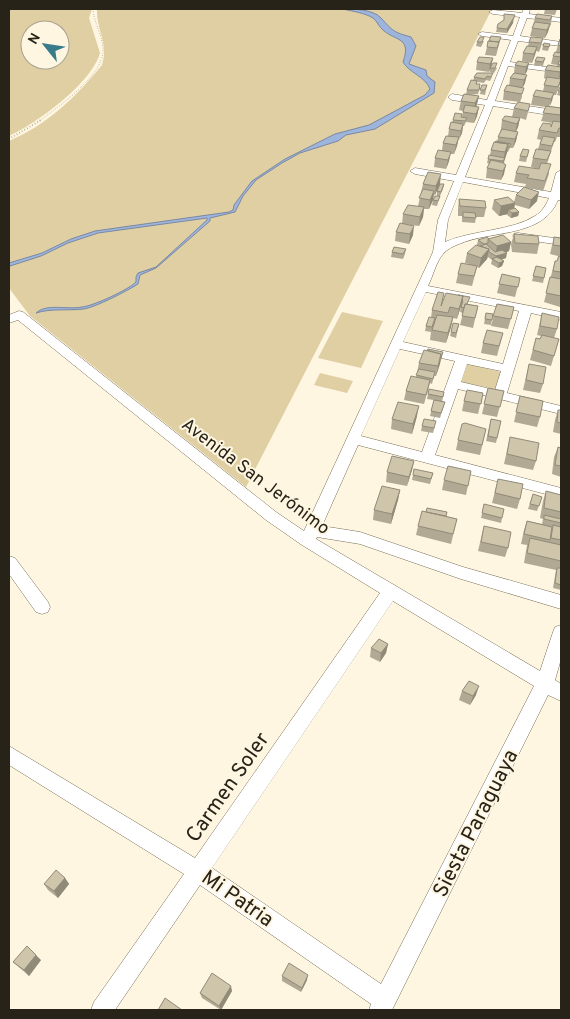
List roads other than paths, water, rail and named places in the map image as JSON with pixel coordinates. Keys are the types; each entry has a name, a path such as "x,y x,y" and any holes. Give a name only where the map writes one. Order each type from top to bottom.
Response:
{"street":[{"path":"493,12 525,12 561,20"},
{"path":"525,12 443,220 438,252 310,535 360,538 460,573 561,602"},
{"path":"482,34 561,44"},
{"path":"505,63 561,71"},
{"path":"452,97 560,110"},
{"path":"415,171 557,197"},
{"path":"438,252 449,242 524,224 539,218 550,209 557,197 561,174"},
{"path":"539,218 536,221 536,234 544,239"},
{"path":"489,232 561,242"},
{"path":"422,288 561,316"},
{"path":"500,396 526,309"},
{"name":"Avenida San Jerónimo","path":"14,317 256,504 310,535 391,592 553,688"},
{"path":"396,344 508,369"},
{"path":"427,458 462,358"},
{"path":"453,384 561,410"},
{"path":"354,439 561,493"},
{"path":"9,562 42,607"},
{"name":"Carmen Soler","path":"102,1010 391,592"},
{"name":"Siesta Paraguaya","path":"383,1005 553,688 561,632"},
{"name":"Mi Patria","path":"9,755 198,871 383,1005"}],"water":[{"path":"342,9 363,10 373,13 394,31 411,37 416,46 409,64 426,70 427,76 435,82 434,93 375,129 346,135 338,141 300,153 282,163 256,180 243,196 235,212 210,218 210,221 156,268 140,275 138,284 127,291 89,308 36,313 46,308 87,306 126,289 136,282 138,273 156,267 207,218 98,233 68,243 41,256 10,266 9,263 42,253 71,239 95,231 229,212 233,210 234,205 252,181 285,159 335,134 369,125 425,95 430,89 428,85 403,62 405,54 404,44 383,30 370,16"}]}
